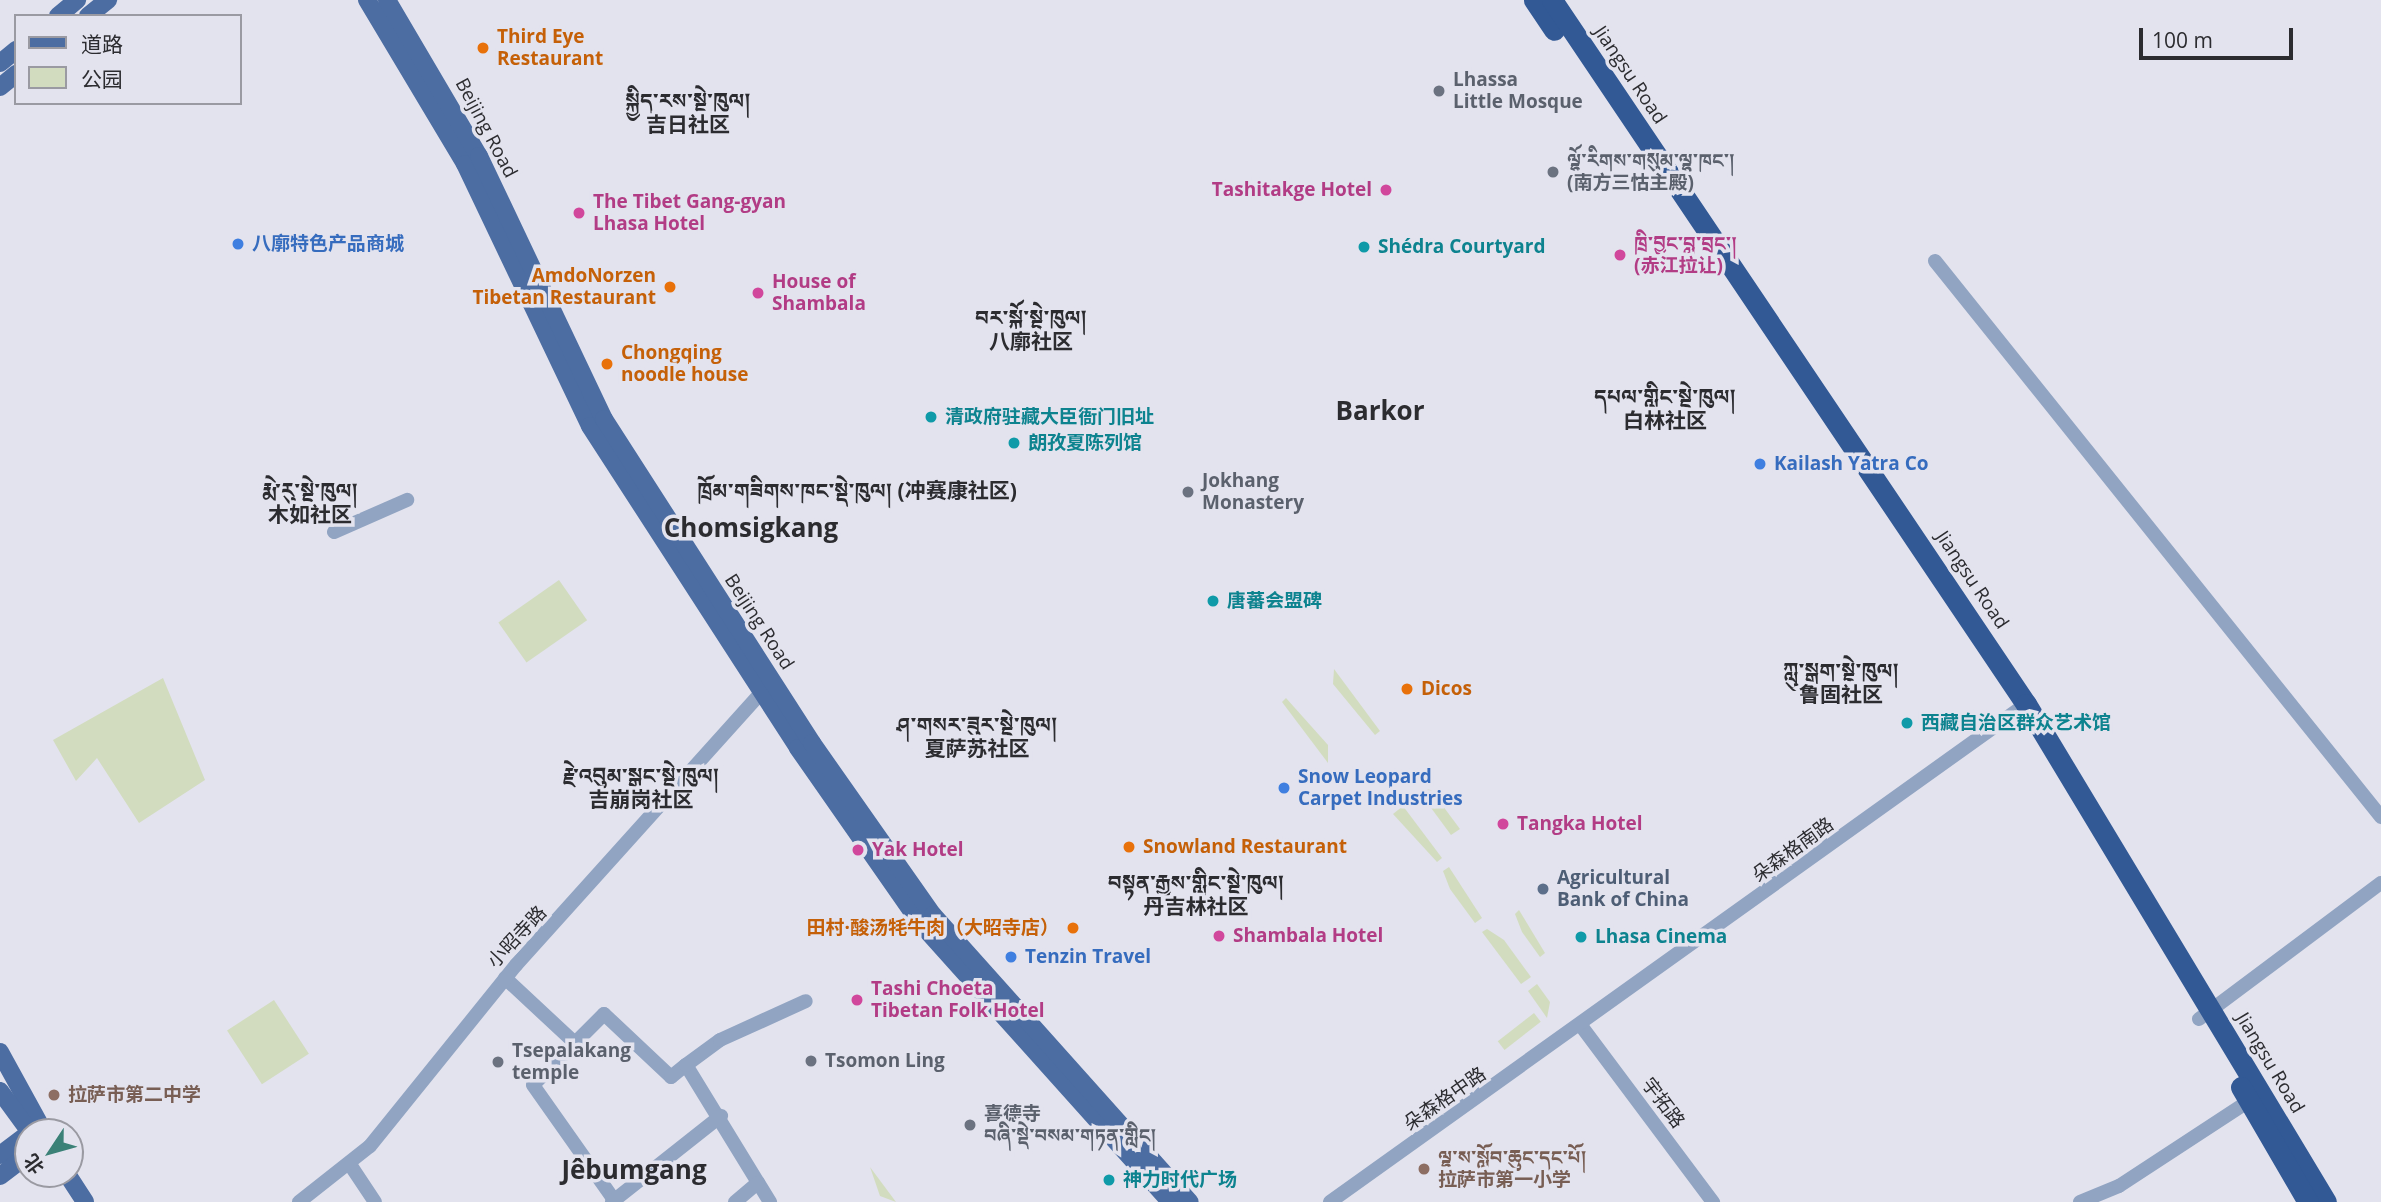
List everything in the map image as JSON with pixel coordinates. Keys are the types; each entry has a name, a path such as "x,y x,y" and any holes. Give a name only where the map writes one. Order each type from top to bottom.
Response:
{"highway":[{"name":"Jiangsu Road","path":"1541,1 2021,708 2205,1014 2326,1202"},
{"name":"Jiangsu Road","path":"2205,1014 2249,1101 2308,1202"}],"main road":[{"path":"60,14 77,0"},
{"path":"90,14 108,0"},
{"name":"Beijing Road","path":"367,0 465,164 590,426 761,693 921,924 1170,1202"},
{"name":"Beijing Road","path":"387,0 478,156 604,419 812,743 963,951 1190,1202"},
{"path":"0,63 14,52"},
{"path":"0,87 14,76"},
{"path":"0,1052 29,1118"},
{"path":"0,1091 24,1118"},
{"path":"0,1176 14,1156"}],"street":[{"path":"1936,261 2381,817"},
{"path":"334,532 407,500"},
{"name":"小昭寺路","path":"299,1202 351,1166 505,978 761,693"},
{"name":"朵森格南路","path":"1582,1027 2021,708"},
{"path":"2205,1014 2381,883"},
{"path":"505,978 575,1043"},
{"path":"721,1116 613,1201 533,1085 604,1014 671,1077 720,1040 806,1002"},
{"name":"朵森格中路","path":"1330,1202 1582,1027"},
{"name":"宇拓路","path":"1582,1027 1713,1202"},
{"path":"686,1065 721,1116 770,1202"},
{"path":"2080,1202 2119,1186 2249,1101"},
{"path":"351,1166 375,1202"},
{"path":"736,1202 758,1183"}],"green space":[{"path":"559,580 587,620 526,663 498,622"},
{"path":"1334,669 1380,731 1375,735 1333,684"},
{"path":"163,678 205,780 139,823 97,758 76,781 53,740"},
{"path":"1286,698 1328,745 1328,763 1282,702"},
{"path":"1425,789 1431,790 1460,829 1451,835 1423,797"},
{"path":"1403,806 1442,858 1437,862 1393,814"},
{"path":"1449,867 1482,918 1475,923 1450,889 1443,871"},
{"path":"1519,910 1545,953 1540,957 1522,932 1515,914"},
{"path":"1487,929 1504,940 1531,977 1521,984 1482,932"},
{"path":"1537,984 1550,1002 1547,1018 1528,991"},
{"path":"274,1000 309,1054 262,1084 227,1030"},
{"path":"1534,1013 1541,1022 1505,1050 1498,1041"},
{"path":"870,1167 896,1202 880,1196"}],"place":[{"name":"Third Eye Restaurant","path":"483,48"},
{"name":"Lhassa Little Mosque","path":"1439,91"},
{"name":"ལྷོ་རིགས་གསུམ་ལྷ་ཁང་། (南方三怙主殿)","path":"1553,172"},
{"name":"Tashitakge Hotel","path":"1386,190"},
{"name":"The Tibet Gang-gyan Lhasa Hotel","path":"579,213"},
{"name":"八廓特色产品商城","path":"238,244"},
{"name":"Shédra Courtyard","path":"1364,247"},
{"name":"ཁྲི་བྱང་བླ་བྲང་། (赤江拉让)","path":"1620,255"},
{"name":"AmdoNorzen Tibetan Restaurant","path":"670,287"},
{"name":"House of Shambala","path":"758,293"},
{"name":"Chongqing noodle house","path":"607,364"},
{"name":"清政府驻藏大臣衙门旧址","path":"931,417"},
{"name":"朗孜夏陈列馆","path":"1014,443"},
{"name":"Kailash Yatra Co","path":"1760,464"},
{"name":"Jokhang Monastery","path":"1188,492"},
{"name":"唐蕃会盟碑","path":"1213,601"},
{"name":"Dicos","path":"1407,689"},
{"name":"西藏自治区群众艺术馆","path":"1907,723"},
{"name":"Snow Leopard Carpet Industries","path":"1284,788"},
{"name":"Tangka Hotel","path":"1503,824"},
{"name":"Snowland Restaurant","path":"1129,847"},
{"name":"Yak Hotel","path":"858,850"},
{"name":"Agricultural Bank of China","path":"1543,889"},
{"name":"田村·酸汤牦牛肉（大昭寺店）","path":"1073,928"},
{"name":"Shambala Hotel","path":"1219,936"},
{"name":"Lhasa Cinema","path":"1581,937"},
{"name":"Tenzin Travel","path":"1011,957"},
{"name":"Tashi Choeta Tibetan Folk Hotel","path":"857,1000"},
{"name":"Tsomon Ling","path":"811,1061"},
{"name":"Tsepalakang temple","path":"498,1062"},
{"name":"拉萨市第二中学","path":"54,1095"},
{"name":"喜德寺 བཞི་སྡེ་བསམ་གཏན་གླིང།","path":"970,1125"},
{"name":"ལྷ་ས་སློབ་ཆུང་དང་པོ། 拉萨市第一小学","path":"1424,1169"},
{"name":"神力时代广场","path":"1109,1180"}],"district":[{"name":"སྐྱིད་རས་སྡེ་ཁུལ། 吉日社区","path":"688,112"},
{"name":"བར་སྐོ་སྡེ་ཁུལ། 八廓社区","path":"1031,329"},
{"name":"དཔལ་གླིང་སྡེ་ཁུལ། 白林社区","path":"1665,408"},
{"name":"Barkor","path":"1380,411"},
{"name":"ཁྲོམ་གཟིགས་ཁང་སྡེ་ཁུལ། (冲赛康社区)","path":"857,490"},
{"name":"རྨེ་རུ་སྡེ་ཁུལ། 木如社区","path":"310,502"},
{"name":"Chomsigkang","path":"751,528"},
{"name":"ཀླུ་སྒུག་སྡེ་ཁུལ། 鲁固社区","path":"1841,682"},
{"name":"ཤ་གསར་ཟུར་སྡེ་ཁུལ། 夏萨苏社区","path":"977,736"},
{"name":"རྗེ་འབུམ་སྒང་སྡེ་ཁུལ། 吉崩岗社区","path":"641,787"},
{"name":"བསྟན་རྒྱས་གླིང་སྡེ་ཁུལ། 丹吉林社区","path":"1196,894"},
{"name":"Jêbumgang","path":"634,1170"}]}
